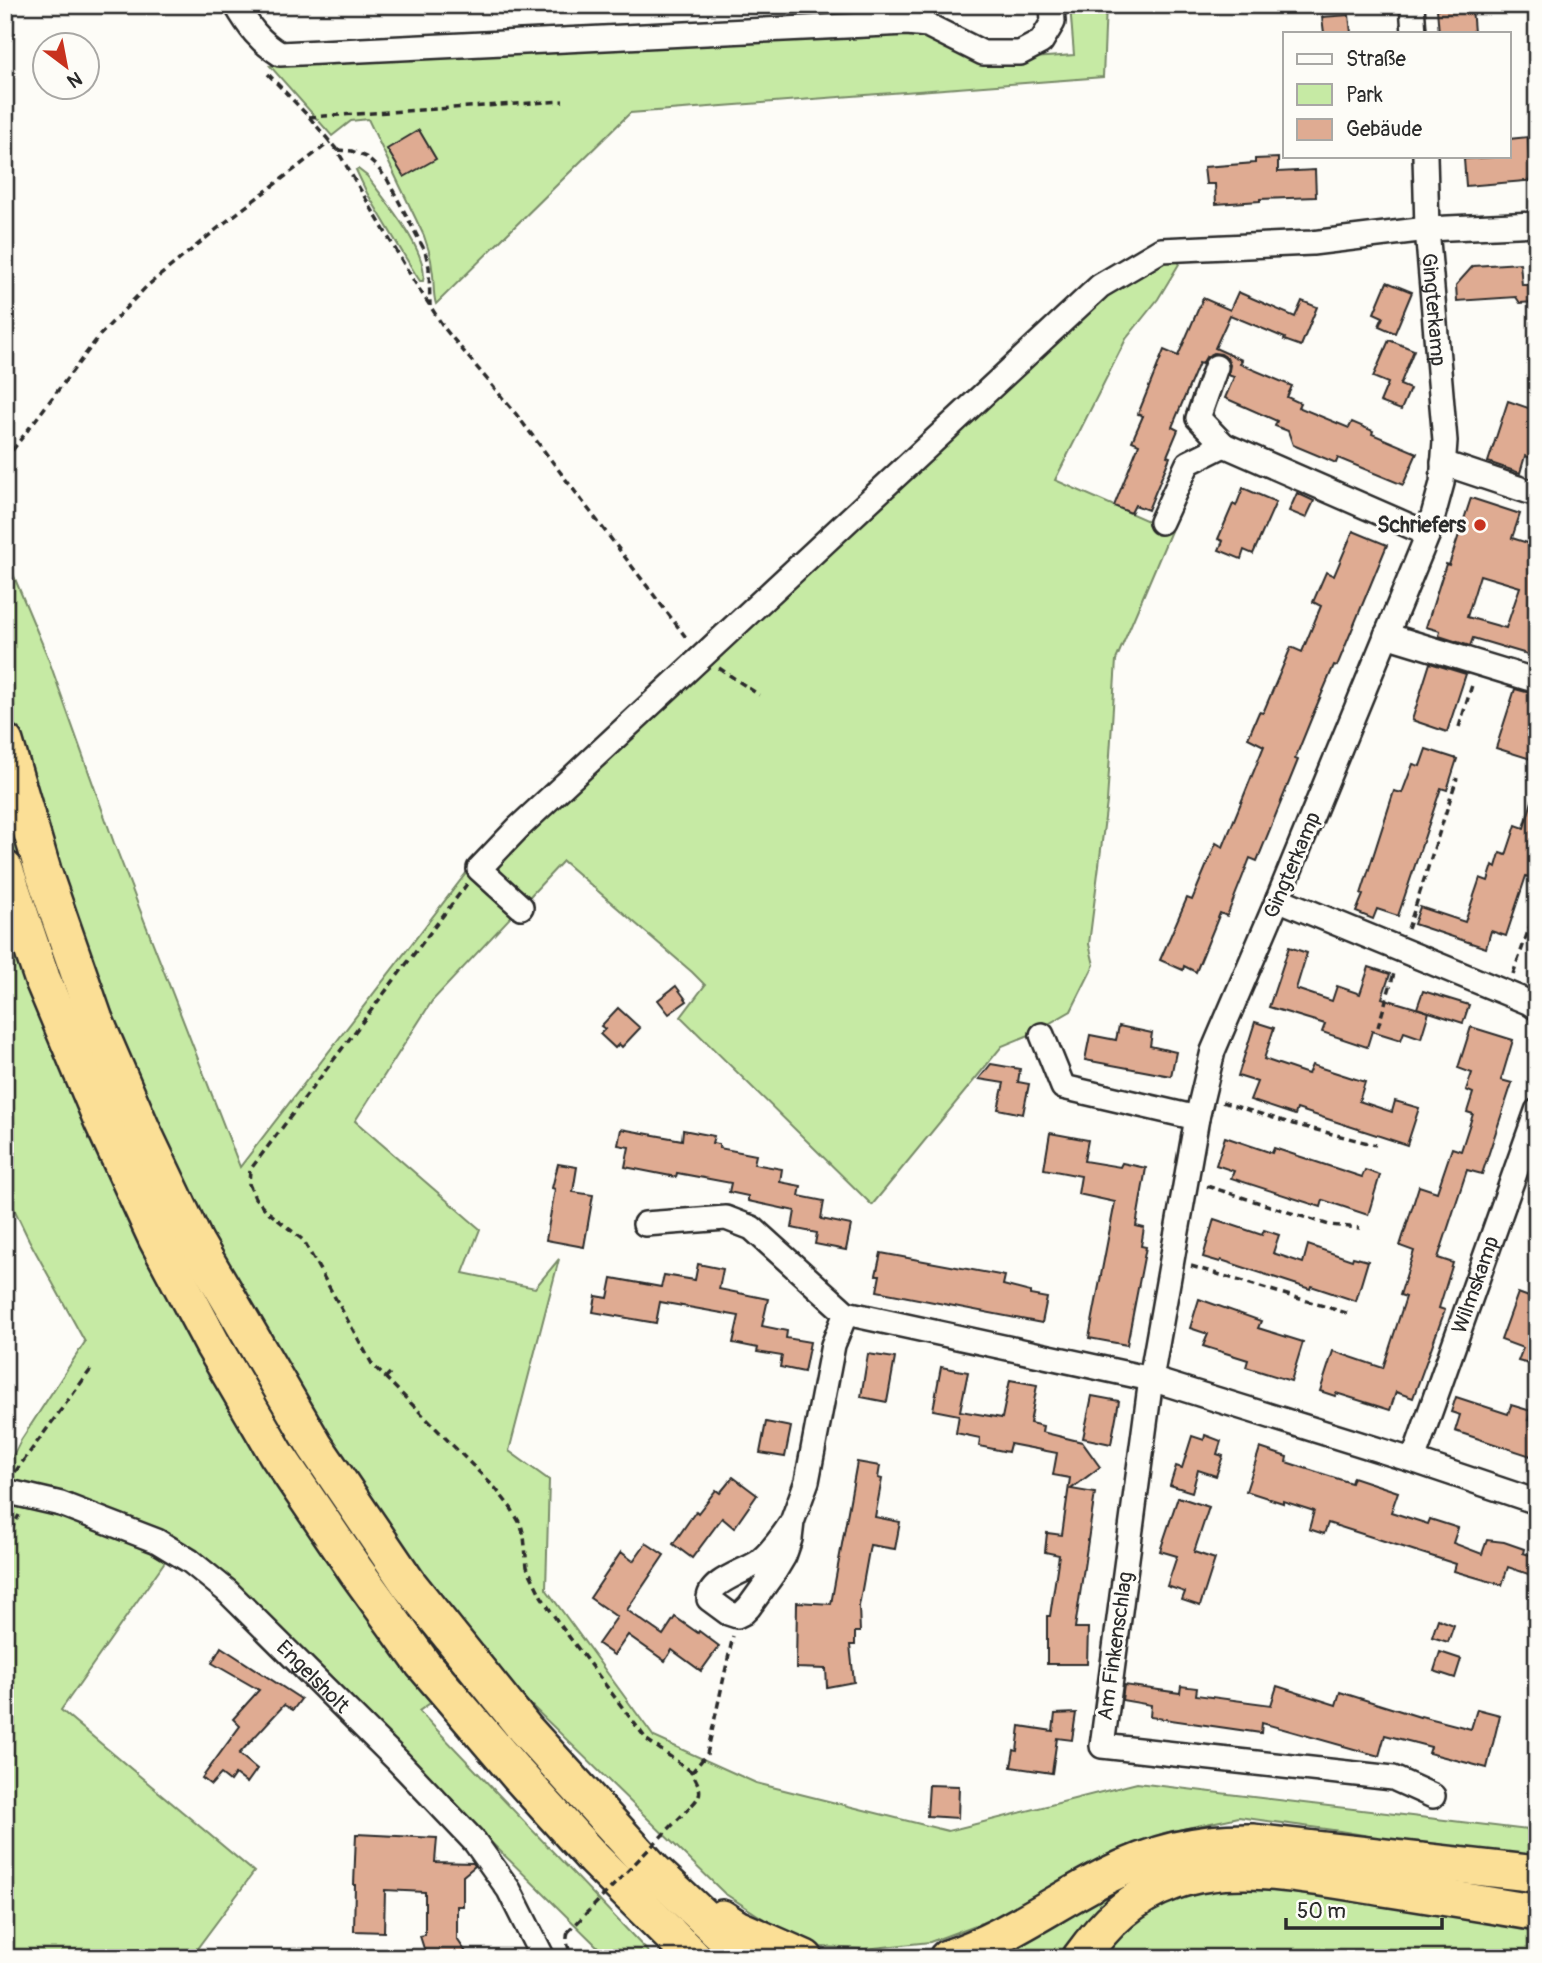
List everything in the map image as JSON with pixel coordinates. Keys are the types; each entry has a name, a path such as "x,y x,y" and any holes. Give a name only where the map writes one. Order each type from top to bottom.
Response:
{"highway":[{"path":"5,742 43,871 95,1020 142,1129 208,1265 315,1446 408,1584 525,1729 653,1870 747,1958"},
{"path":"5,869 42,978 118,1157 156,1238 207,1335 276,1453 423,1664 594,1859 687,1953"},
{"path":"947,1958 1005,1932 1104,1877 1142,1860 1180,1848 1219,1841 1253,1842 1529,1874"},
{"path":"653,1870 737,1928 805,1958"},
{"path":"1080,1958 1108,1922 1135,1901 1174,1881 1194,1875 1228,1871 1297,1874 1537,1913"}],"street":[{"path":"236,5 263,44 280,54 907,23 927,25 983,52 1020,53 1041,42 1053,22 1052,5"},
{"path":"1412,5 1414,32"},
{"name":"Gingterkamp","path":"1151,1379 1186,1179 1213,1051 1428,534 1442,483 1445,441 1427,229 1425,158"},
{"path":"521,907 478,869 518,828 1100,286 1161,250 1312,243 1427,229 1537,224"},
{"path":"1216,368 1198,418 1224,445 1428,534"},
{"path":"1161,522 1188,463 1224,445"},
{"path":"1443,463 1536,494 1537,490"},
{"path":"1386,635 1537,681"},
{"path":"1278,899 1507,993 1537,1008"},
{"path":"1041,1035 1063,1087 1200,1107"},
{"name":"Wilmskamp","path":"1413,1460 1537,1111"},
{"path":"645,1224 726,1218 752,1228 846,1314 1151,1379 1413,1460 1537,1502"},
{"path":"792,1522 759,1561 711,1589 709,1599 728,1613 737,1616 743,1614 780,1563 807,1481 833,1345 846,1314"},
{"name":"Am Finkenschlag","path":"1151,1379 1102,1746 1394,1778 1433,1796"},
{"name":"Engelsholt","path":"8,1486 28,1496 61,1504 157,1541 190,1561 227,1591 398,1760 475,1842 509,1890 543,1958"}],"path":[{"path":"263,69 337,150 445,328 516,414 677,627 703,656 759,695"},
{"path":"309,117 563,102"},
{"path":"5,460 100,335 147,286 330,142"},
{"path":"337,150 352,151 366,157 387,179 425,251 429,267 430,306"},
{"path":"1459,727 1480,663"},
{"path":"1378,1027 1457,778"},
{"path":"478,869 250,1170 249,1184 255,1198 267,1211 303,1240 372,1364 504,1498 521,1525 527,1567 558,1622 647,1740 692,1772 700,1794 698,1799 568,1932 567,1946 572,1958"},
{"path":"1507,993 1537,906"},
{"path":"1200,1107 1293,1124 1376,1145"},
{"path":"1186,1179 1329,1225 1360,1228"},
{"path":"1172,1260 1350,1314"},
{"path":"8,1486 20,1464 92,1368"},
{"path":"385,1378 392,1371"},
{"path":"5,1541 28,1496"},
{"path":"692,1772 707,1754 737,1616"}],"green space":[{"path":"1070,5 1106,5 1103,77 630,113 436,304 431,260 424,236 368,119 351,121 332,136 270,66 926,31 992,61 1074,55"},
{"path":"358,169 384,198 413,242 420,256 423,281 416,275 367,193 356,170"},
{"path":"1188,249 1158,299 1126,339 1055,480 1171,531 1116,660 1107,802 1089,944 1094,965 1071,1011 1029,1035 1002,1046 872,1205 681,1017 705,985 563,861 432,1001 355,1121 480,1229 463,1273 535,1288 559,1259 509,1451 549,1480 546,1589 654,1737 756,1783 948,1831 1137,1783 1537,1831 1537,1865 1340,1831 1239,1817 1164,1833 1132,1846 992,1919 930,1942 865,1949 821,1947 782,1931 724,1893 488,1663 419,1711 654,1958 609,1958 213,1569 175,1547 61,1710 254,1872 190,1958 5,1958 5,1472 21,1440 85,1342 5,1190 5,555 47,655 114,843 240,1167 467,872 1100,286"},
{"path":"1233,1864 1068,1958 984,1958 1117,1884"},
{"path":"1241,1887 1311,1890 1537,1927 1537,1958 1102,1958 1111,1942 1149,1911 1187,1894"}],"building":[{"path":"1472,6 1474,32 1439,32 1437,9"},
{"path":"1349,15 1351,32 1324,32 1322,17"},
{"path":"419,130 436,159 404,177 387,149"},
{"path":"1528,137 1529,154 1537,153 1537,180 1466,186 1464,159 1510,158 1510,139"},
{"path":"1278,158 1278,172 1315,170 1316,197 1216,204 1215,184 1206,184 1204,167 1255,163 1255,159"},
{"path":"1520,263 1522,285 1532,285 1534,302 1520,303 1516,297 1457,301 1456,285 1473,266"},
{"path":"1387,282 1412,292 1395,333 1379,326 1383,317 1374,313"},
{"path":"1238,292 1295,317 1302,301 1317,307 1301,346 1230,315 1215,348 1242,360 1240,364 1292,386 1287,397 1300,403 1298,407 1349,428 1352,422 1373,431 1372,434 1417,453 1403,485 1338,458 1336,463 1293,445 1288,431 1275,426 1277,421 1225,398 1234,377 1228,375 1230,365 1227,358 1214,353 1206,357 1202,364 1199,363 1172,427 1178,430 1148,510 1135,505 1131,513 1114,506 1139,444 1132,441 1143,416 1138,414 1164,350 1178,356 1203,298 1230,310"},
{"path":"1389,340 1414,350 1400,385 1410,389 1401,410 1380,402 1388,383 1373,377"},
{"path":"1508,401 1537,411 1537,460 1525,456 1520,473 1488,462"},
{"path":"1243,488 1276,502 1253,554 1244,550 1241,559 1219,550 1223,541 1218,539"},
{"path":"1297,493 1314,501 1306,518 1289,511"},
{"path":"1471,498 1520,514 1512,538 1537,546 1537,657 1473,638 1470,646 1439,636 1440,631 1426,627 1446,564 1449,565","holes":["1480,575 1520,587 1506,628 1467,617"]},
{"path":"1353,531 1387,545 1337,666 1334,665 1314,712 1295,759 1298,760 1257,861 1250,858 1227,916 1220,913 1196,972 1184,966 1183,970 1160,960 1187,898 1192,900 1216,843 1223,847 1264,746 1248,738 1259,712 1263,713 1291,647 1302,652 1321,606 1313,602 1326,572 1334,576"},
{"path":"1430,663 1466,674 1447,732 1412,720"},
{"path":"1515,689 1537,695 1537,761 1496,748"},
{"path":"1426,749 1457,759 1447,790 1441,788 1398,916 1377,909 1373,919 1356,912 1363,895 1361,894 1394,791 1402,793 1413,764 1420,766"},
{"path":"1533,798 1537,799 1537,880 1526,876 1506,936 1491,931 1486,948 1414,924 1420,907 1465,922 1480,878 1488,881 1500,853 1506,855 1516,825 1524,828"},
{"path":"1289,947 1307,953 1296,989 1332,1001 1337,986 1360,994 1369,967 1390,974 1382,998 1429,1012 1421,1038 1404,1032 1401,1040 1372,1031 1367,1047 1322,1032 1325,1024 1269,1007"},
{"path":"676,986 687,1001 669,1014 658,1000"},
{"path":"1423,991 1469,1005 1463,1023 1417,1008"},
{"path":"618,1008 640,1028 622,1047 619,1044 615,1048 600,1034 605,1029 601,1026"},
{"path":"1255,1022 1274,1028 1264,1059 1308,1074 1312,1065 1365,1082 1359,1101 1392,1112 1395,1101 1419,1108 1407,1145 1297,1109 1295,1115 1250,1100 1257,1082 1238,1076"},
{"path":"1119,1026 1152,1033 1150,1046 1176,1052 1171,1076 1085,1060 1090,1035 1116,1040"},
{"path":"1471,1027 1513,1040 1501,1080 1512,1083 1482,1174 1467,1170 1438,1258 1453,1263 1439,1308 1445,1310 1413,1398 1396,1392 1390,1410 1336,1393 1335,1396 1320,1391 1333,1351 1383,1368 1406,1297 1400,1295 1414,1251 1400,1246 1419,1186 1437,1192 1452,1148 1461,1151 1473,1114 1467,1112 1473,1093 1466,1090 1472,1073 1458,1068"},
{"path":"991,1064 1020,1069 1018,1082 1029,1084 1023,1114 998,1109 1004,1083 979,1079"},
{"path":"621,1129 682,1140 683,1130 714,1136 712,1143 719,1144 719,1148 756,1155 754,1164 782,1169 780,1182 801,1186 799,1196 824,1201 821,1219 851,1225 846,1250 815,1244 817,1233 792,1228 795,1211 748,1201 748,1196 729,1192 731,1183 677,1173 676,1177 625,1167 629,1147 618,1145"},
{"path":"1050,1133 1088,1140 1084,1161 1120,1167 1122,1163 1146,1168 1136,1226 1144,1228 1141,1246 1146,1247 1127,1345 1089,1338 1115,1202 1078,1194 1081,1176 1044,1169"},
{"path":"1225,1137 1272,1153 1274,1148 1362,1177 1365,1170 1380,1175 1368,1215 1323,1200 1321,1207 1231,1178 1234,1171 1216,1165"},
{"path":"558,1164 577,1167 573,1192 593,1195 584,1247 546,1240 555,1189 552,1188"},
{"path":"1214,1219 1262,1235 1264,1230 1279,1235 1273,1253 1303,1263 1308,1245 1352,1260 1353,1257 1368,1261 1356,1301 1203,1257"},
{"path":"881,1253 1005,1276 1003,1285 1047,1298 1042,1323 877,1291 880,1275 876,1275"},
{"path":"698,1264 723,1269 719,1289 768,1299 762,1326 787,1331 786,1338 810,1342 804,1372 780,1367 782,1356 757,1352 758,1348 733,1343 739,1316 660,1302 656,1323 593,1312 596,1296 608,1298 612,1278 661,1287 664,1275 695,1280"},
{"path":"1518,1293 1537,1300 1537,1366 1518,1361 1523,1348 1501,1340"},
{"path":"1199,1299 1261,1321 1258,1328 1303,1342 1291,1381 1246,1367 1248,1360 1203,1346 1208,1334 1190,1328"},
{"path":"868,1354 895,1358 887,1402 861,1397"},
{"path":"941,1367 968,1372 960,1411 1002,1418 1010,1380 1037,1385 1030,1423 1043,1426 1042,1432 1082,1442 1100,1467 1071,1489 1095,1493 1075,1628 1088,1628 1087,1664 1047,1664 1047,1616 1050,1616 1059,1555 1045,1552 1047,1533 1062,1535 1070,1478 1053,1475 1057,1453 1010,1444 1008,1452 979,1446 980,1438 956,1433 959,1415 933,1410"},
{"path":"1092,1396 1119,1401 1111,1444 1083,1438"},
{"path":"1456,1397 1508,1414 1511,1405 1531,1411 1528,1420 1537,1423 1537,1458 1455,1431 1460,1415 1451,1412"},
{"path":"766,1422 791,1427 785,1457 760,1453"},
{"path":"1205,1435 1221,1441 1217,1454 1223,1456 1216,1476 1198,1470 1192,1492 1170,1485 1176,1466 1182,1468 1192,1436 1204,1440"},
{"path":"1260,1448 1287,1457 1286,1462 1351,1483 1353,1477 1398,1492 1391,1512 1428,1524 1430,1519 1458,1528 1453,1543 1482,1554 1487,1540 1524,1549 1523,1553 1537,1557 1537,1577 1508,1567 1502,1585 1454,1571 1456,1564 1328,1523 1324,1534 1309,1529 1314,1511 1246,1491"},
{"path":"857,1462 880,1466 878,1478 882,1479 875,1517 900,1522 895,1549 870,1545 859,1606 860,1632 855,1632 855,1645 850,1645 854,1682 827,1687 826,1669 796,1668 797,1602 831,1604"},
{"path":"733,1477 757,1495 734,1528 722,1518 692,1558 673,1544 696,1511 698,1513 716,1490 720,1493"},
{"path":"1178,1497 1209,1507 1194,1552 1215,1559 1200,1606 1182,1600 1185,1592 1167,1586 1177,1556 1160,1551"},
{"path":"646,1543 664,1555 627,1610 663,1635 675,1617 719,1646 701,1671 672,1650 665,1661 628,1635 614,1655 598,1644 617,1617 590,1598 621,1552 633,1561"},
{"path":"1438,1619 1454,1625 1448,1642 1432,1637"},
{"path":"221,1647 301,1699 293,1710 284,1705 239,1754 257,1769 247,1783 235,1774 230,1781 221,1774 211,1785 202,1778 240,1726 233,1719 259,1690 212,1663"},
{"path":"1440,1652 1461,1659 1455,1678 1434,1671"},
{"path":"1124,1685 1180,1693 1181,1686 1197,1688 1196,1695 1271,1705 1277,1686 1336,1705 1340,1692 1420,1717 1471,1729 1477,1709 1500,1715 1487,1768 1429,1753 1431,1747 1385,1735 1379,1756 1262,1723 1261,1733 1150,1717 1151,1705 1122,1700"},
{"path":"1076,1713 1072,1740 1057,1738 1052,1773 1011,1767 1014,1750 1017,1751 1020,1726 1053,1731 1055,1714"},
{"path":"929,1785 959,1786 958,1818 927,1816"},
{"path":"356,1834 437,1838 435,1862 473,1863 475,1866 463,1876 463,1906 457,1906 457,1939 470,1958 427,1958 420,1936 425,1935 425,1892 385,1890 384,1932 354,1931"}],"place":[{"name":"Schriefers","path":"1480,525"}]}
